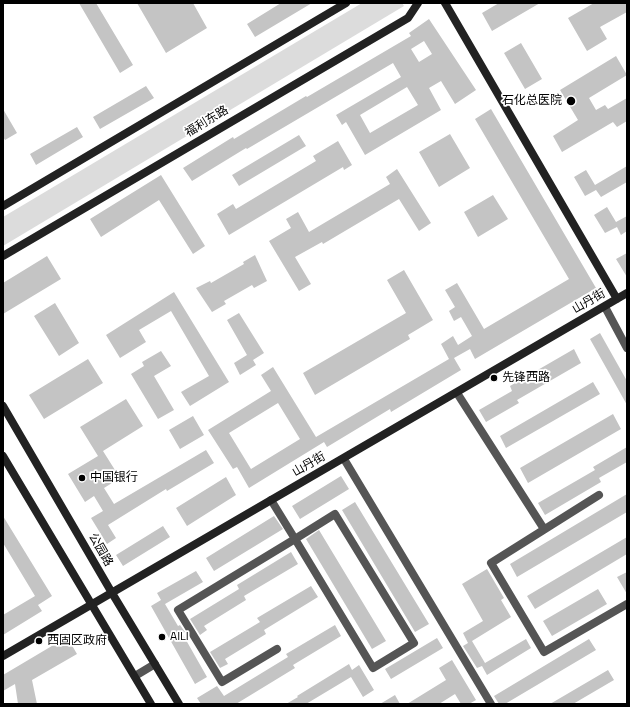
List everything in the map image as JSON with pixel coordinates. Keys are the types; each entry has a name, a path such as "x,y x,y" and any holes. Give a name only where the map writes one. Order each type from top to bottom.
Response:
{"street":[{"path":"3,206 346,3"},
{"name":"福利东路","path":"3,256 408,18 418,3"},
{"path":"446,3 617,300"},
{"name":"山丹街","path":"3,656 627,294"},
{"path":"605,307 627,348"},
{"path":"457,393 544,529"},
{"name":"公园路","path":"3,406 112,593 179,704"},
{"path":"3,456 151,704"},
{"path":"344,459 491,704"},
{"path":"599,495 492,563 544,652 627,604"},
{"path":"271,500 295,539 373,668 414,643 336,514 295,539 178,610 222,682 277,649"},
{"path":"135,676 155,664"}],"shaded area":[{"path":"362,3 402,3 404,6 3,246 3,217"}],"building":[{"path":"79,3 96,3 133,65 120,73"},
{"path":"137,3 193,3 207,28 166,53"},
{"path":"281,3 312,3 255,37 247,24"},
{"path":"499,3 540,3 492,31 482,13"},
{"path":"594,3 627,3 627,12 600,27 607,39 587,51 568,18"},
{"path":"429,19 476,90 455,104 441,81 429,88 441,110 365,155 346,122 342,125 336,115 401,77 393,63 192,181 183,168 233,137 234,139 411,36 409,33","holes":["424,41 432,54 419,62 411,49","407,87 418,105 370,133 360,115"]},
{"path":"521,43 542,79 525,89 504,53"},
{"path":"616,56 627,75 589,98 596,110 605,105 608,109 627,98 627,121 617,127 613,122 562,152 553,136 578,120 560,90"},
{"path":"146,86 154,98 100,129 93,117"},
{"path":"3,109 17,133 5,140 3,137"},
{"path":"491,109 596,288 475,359 470,349 454,358 461,370 391,412 390,409 327,447 324,442 249,488 237,467 233,469 208,430 271,391 261,375 273,367 316,437 449,359 441,344 453,336 458,345 472,336 461,317 454,321 449,311 455,307 445,290 457,283 484,329 569,279 475,119","holes":["278,403 300,439 251,469 229,433"]},
{"path":"77,127 83,137 36,165 30,154"},
{"path":"450,134 470,168 439,187 419,152"},
{"path":"299,135 306,146 239,186 232,175"},
{"path":"338,141 352,165 344,170 343,167 229,235 217,214 233,204 236,209 316,161 313,156"},
{"path":"627,166 627,182 601,197 596,190 585,196 574,177 586,170 595,185"},
{"path":"397,169 431,223 419,231 399,199 323,244 322,242 295,257 311,284 299,291 269,241 291,228 286,219 298,212 309,232 390,184 386,177"},
{"path":"161,175 205,246 193,254 159,200 101,237 90,219"},
{"path":"493,195 508,219 478,237 464,212"},
{"path":"607,207 616,222 627,216 627,231 621,235 617,227 605,233 594,215"},
{"path":"627,253 627,277 616,259"},
{"path":"255,255 267,281 254,288 252,285 224,301 226,304 212,312 196,288 210,281 211,283 244,264 243,262"},
{"path":"47,256 61,279 3,314 3,283"},
{"path":"404,270 433,320 408,335 410,339 315,395 303,373 406,313 387,280"},
{"path":"174,292 229,382 190,406 181,392 209,376 171,311 139,330 146,342 120,358 106,335"},
{"path":"55,303 79,343 59,356 34,316"},
{"path":"239,313 264,353 253,360 256,365 240,375 234,363 247,355 227,320"},
{"path":"600,333 627,381 627,405 590,339"},
{"path":"574,349 581,363 517,400 519,403 486,422 479,410 512,391 510,386"},
{"path":"161,351 171,366 154,376 174,410 158,419 131,374 144,366 142,362"},
{"path":"88,359 103,383 44,419 29,395"},
{"path":"593,382 600,394 506,448 500,436"},
{"path":"126,399 143,426 103,451 120,478 104,488 114,504 206,450 214,463 167,491 166,489 108,525 116,538 107,544 91,518 103,511 94,496 85,502 68,474 98,456 80,427"},
{"path":"613,414 621,429 528,483 520,468"},
{"path":"193,416 204,435 180,449 169,430"},
{"path":"627,447 627,462 599,478 601,482 545,515 538,503 595,470 593,467"},
{"path":"341,476 349,489 300,519 292,506"},
{"path":"226,477 236,495 187,526 176,508"},
{"path":"627,494 627,512 517,577 510,564"},
{"path":"355,502 429,624 415,632 342,510"},
{"path":"3,516 52,596 38,605 42,611 3,635 3,615 35,596 3,543"},
{"path":"274,516 283,529 214,571 206,558"},
{"path":"163,526 170,537 123,566 116,555"},
{"path":"319,530 386,641 372,649 306,539"},
{"path":"627,537 627,554 535,609 527,596"},
{"path":"291,552 298,564 244,596 246,600 204,626 207,630 200,635 190,619 239,589 237,585"},
{"path":"487,569 504,598 501,600 511,617 472,641 485,663 526,639 531,648 487,675 482,666 477,668 463,646 468,643 463,633 483,621 462,584"},
{"path":"196,571 203,582 165,604 178,626 180,625 185,632 182,633 207,677 195,684 151,606 161,600 157,593"},
{"path":"627,572 627,594 617,577"},
{"path":"311,586 318,597 264,630 266,634 225,659 228,664 220,668 210,652 260,622 257,618"},
{"path":"598,589 607,604 552,636 543,621"},
{"path":"335,625 341,636 293,665 295,668 236,704 201,704 197,698 217,686 224,696 288,657 286,654"},
{"path":"67,637 77,654 32,680 37,704 18,704 15,684 3,691 3,675"},
{"path":"437,638 443,648 391,679 385,669"},
{"path":"589,639 596,650 505,704 499,704 494,696"},
{"path":"452,660 476,700 469,704 461,704 455,694 439,704 407,704 446,680 439,668"},
{"path":"349,664 352,670 359,665 374,690 363,697 351,677 306,704 286,704 298,697 297,696"},
{"path":"608,670 614,680 573,704 550,704"},
{"path":"395,695 400,704 380,704"}],"place":[{"name":"石化总医院","path":"571,101"},
{"name":"先锋西路","path":"494,378"},
{"name":"中国银行","path":"82,478"},
{"name":"AILI","path":"162,637"},
{"name":"西固区政府","path":"39,641"}]}
